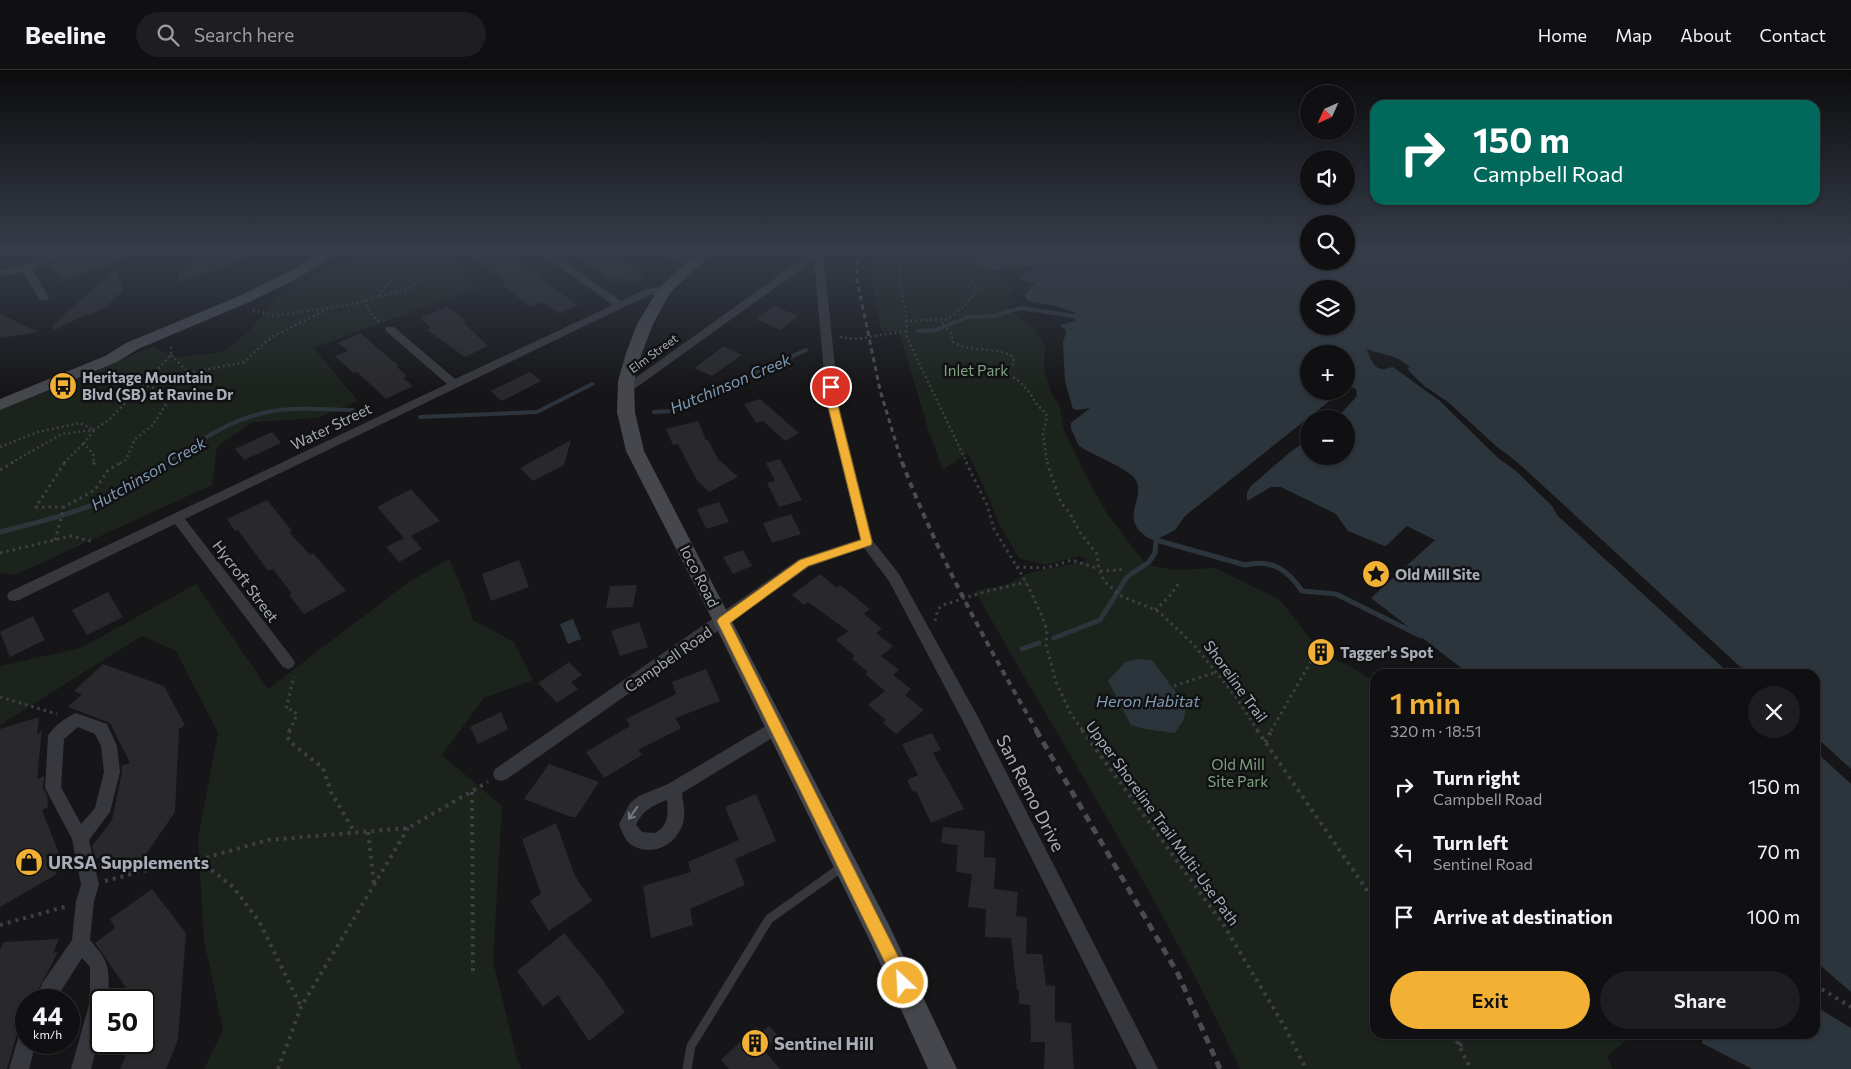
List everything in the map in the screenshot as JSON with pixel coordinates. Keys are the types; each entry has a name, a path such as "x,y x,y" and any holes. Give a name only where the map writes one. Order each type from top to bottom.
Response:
{"main road":[{"path":"0,392 104,352 132,346 247,298"},
{"name":"Ioco Road","path":"660,298 645,324 626,381 626,412 635,451 723,621 879,932 943,1069"},
{"path":"0,405 111,360 132,346"}],"street":[{"path":"609,298 620,305"},
{"name":"Water Street","path":"14,596 636,298"},
{"name":"Elm Street","path":"626,389 753,298"},
{"path":"823,298 833,406 867,542"},
{"path":"390,328 455,385"},
{"name":"Hycroft Street","path":"178,518 288,663"},
{"name":"Campbell Road","path":"501,774 804,563 867,542"},
{"name":"San Remo Drive","path":"867,542 894,578 972,722 1148,1069"},
{"path":"50,989 81,943 87,893 80,838 54,788 56,736 76,720 101,730 109,746 112,772 102,812 80,838"},
{"path":"674,789 776,727"},
{"path":"81,943 99,964 100,1001 81,1069"},
{"path":"19,1069 23,1054"}],"lane":[{"path":"687,1069 691,1046 769,919 844,865"}],"path":[{"path":"248,309 274,316 329,308 372,298"},
{"name":"Upper Shoreline Trail Multi-Use Path","path":"903,298 907,338 987,505 994,529 1035,598 1047,630 1046,645 1056,682 1072,714 1101,758 1223,924 1286,1029 1306,1069"},
{"name":"Shoreline Trail","path":"973,298 950,319 941,324 949,331 953,342 963,349 970,351 999,351 1013,357 1014,363 1006,372 1026,388 1037,405 1046,414 1043,434 1047,465 1052,480 1061,503 1070,513 1079,531 1097,554 1104,581 1121,596 1155,610 1194,644 1235,696 1264,742 1370,895"},
{"path":"364,300 372,316 390,328"},
{"path":"171,355 189,373 245,362 254,350 284,330 329,308"},
{"path":"905,322 950,319"},
{"path":"826,333 849,340 858,340 906,331"},
{"path":"143,385 173,393 153,425 136,439 126,460 108,470 95,490 64,507 36,507 63,464 94,430 110,419 171,355 171,341"},
{"path":"0,448 38,432 80,423 94,430"},
{"path":"0,470 62,434 94,430"},
{"path":"84,443 93,454 94,466"},
{"path":"55,540 64,507"},
{"path":"0,553 71,536 116,547"},
{"path":"1017,567 1047,568 1072,560 1100,570 1116,571 1123,567"},
{"path":"921,628 934,623 938,609 943,605 984,592 1026,582"},
{"path":"1155,610 1169,597 1179,583"},
{"path":"1264,742 1314,656"},
{"path":"288,663 295,673 286,709 294,710 297,715 287,736 290,742 301,748 311,761 323,768 331,792 355,833"},
{"path":"1174,686 1217,672"},
{"path":"0,697 76,720"},
{"path":"0,925 174,863 198,860 268,840 408,828 472,792 473,976"},
{"path":"278,1069 301,1007 408,828"},
{"path":"368,832 374,885"},
{"path":"198,860 233,887 258,921 301,1007"},
{"path":"1820,988 1851,1007"},
{"path":"1456,1039 1472,1069"},
{"path":"1460,1046 1464,1039"}],"green space":[{"path":"276,298 450,298 314,348 358,401 317,418 252,422 217,447 212,485 15,575 0,572 0,408 152,347 177,357 224,352 250,330"},
{"name":"Old Mill Site Park","path":"875,298 1009,298 1009,307 1015,315 1030,324 1045,346 1044,368 1052,395 1059,404 1064,430 1084,472 1106,512 1146,565 1177,570 1215,568 1280,600 1313,642 1308,653 1329,662 1331,658 1350,666 1370,679 1370,1039 1628,1039 1607,1056 1613,1069 1240,1069 1211,1008 1147,887 975,591 1008,584 1026,574 1088,560 1080,556 1046,565 1019,558 999,524 968,453 943,470 928,429 899,331 881,332"},
{"path":"449,559 473,620 514,642 533,680 484,698 442,755 502,806 493,961 517,1059 522,1069 204,1069 223,1030 204,939 198,839 218,733 176,651 142,636 0,725 0,666 81,648 196,584 268,689 409,582"}],"water":[{"path":"1026,298 1300,298 1300,335 1355,335 1355,298 1851,298 1851,769 1820,741 1820,669 1743,669 1516,461 1497,447 1448,402 1424,386 1409,371 1408,368 1410,367 1390,356 1367,349 1378,368 1393,367 1440,401 1498,458 1516,471 1552,506 1557,515 1725,669 1463,669 1371,598 1435,540 1407,526 1386,546 1382,545 1348,531 1336,514 1281,487 1271,487 1247,501 1247,492 1251,486 1300,445 1300,465 1355,465 1355,410 1344,410 1357,396 1355,389 1355,345 1300,345 1300,400 1331,400 1318,410 1300,410 1300,424 1185,516 1175,530 1156,540 1148,538 1136,526 1134,519 1138,492 1138,485 1135,479 1125,471 1079,446 1071,429 1071,423 1090,408 1073,409 1065,382 1063,342 1066,333 1065,329 1059,325 1075,321 1076,313 1056,306 1028,301"},
{"path":"573,619 581,639 568,644 560,624"},
{"name":"Heron Habitat","path":"1138,659 1152,660 1186,706 1184,719 1175,733 1131,725 1108,681 1125,662"},
{"path":"1820,756 1851,784 1851,992 1820,965"},
{"path":"1820,1009 1851,1028 1851,1069 1752,1069 1702,1043 1702,1039 1820,1039"}],"building":[{"path":"83,298 115,298 106,307 90,315 87,314 54,330 52,326"},
{"path":"519,298 567,298 577,305 559,313 542,302 530,307"},
{"path":"774,306 798,316 780,330 756,319"},
{"path":"447,307 466,321 463,322 488,346 465,357 427,330 431,328 420,318"},
{"path":"0,314 39,332 0,338"},
{"path":"360,333 399,366 397,367 407,376 403,378 413,386 386,399 357,372 353,373 335,356 348,351 338,343"},
{"path":"724,346 742,355 712,376 694,368"},
{"path":"530,372 541,381 502,401 490,391"},
{"path":"760,399 799,433 785,441 763,421 756,423 744,404"},
{"path":"698,421 706,440 708,440 718,459 738,477 709,492 696,479 678,444 673,445 666,429"},
{"path":"272,432 281,443 244,460 235,449"},
{"path":"571,440 564,465 533,481 520,468"},
{"path":"780,459 802,500 779,507 767,483 775,481 766,463"},
{"path":"411,489 440,521 411,536 422,549 399,562 386,547 404,538 377,507"},
{"path":"267,500 292,531 289,532 310,555 313,553 346,591 304,614 289,595 292,594 273,569 268,571 238,530 235,531 227,519"},
{"path":"719,502 729,522 706,529 697,509"},
{"path":"791,514 801,534 772,543 763,523"},
{"path":"743,550 752,566 733,574 723,557"},
{"path":"519,560 529,587 491,601 482,574"},
{"path":"820,574 837,588 840,585 870,609 864,614 882,629 876,633 893,646 881,656 899,670 893,675 911,689 905,695 924,710 896,734 883,723 886,720 868,705 885,691 865,674 868,672 852,659 855,656 836,640 848,631 808,602 804,605 792,595"},
{"path":"637,585 633,607 606,608 610,586"},
{"path":"108,592 123,617 87,635 72,610"},
{"path":"33,616 45,640 10,657 0,632"},
{"path":"639,622 648,647 620,656 611,631"},
{"path":"569,662 582,675 571,682 578,689 557,703 538,683"},
{"path":"103,664 164,686 185,725 179,729 175,812 133,873 97,868 102,859 95,858 92,846 112,820 122,772 121,766 130,763 110,723 68,707 82,694 74,691"},
{"path":"706,669 720,701 675,718 681,728 638,750 642,755 604,778 586,752 630,726 626,719 676,694 672,682"},
{"path":"501,712 508,729 478,744 470,727"},
{"path":"39,717 37,735 42,730 37,779 44,776 43,788 47,795 48,807 42,810 63,864 52,862 57,874 0,907 0,729"},
{"path":"932,733 941,750 933,753 964,809 931,823 916,791 913,792 907,780 918,775 902,744"},
{"path":"549,764 599,782 576,817 571,817 524,799"},
{"path":"756,794 776,841 735,859 745,885 690,909 693,925 651,938 643,886 691,872 688,862 739,840 725,807"},
{"path":"556,823 575,876 592,901 549,931 530,901 541,894 522,839"},
{"path":"943,827 985,831 984,857 996,858 994,889 1018,892 1016,916 1027,917 1026,954 1042,954 1046,985 1055,986 1055,1022 1071,1023 1074,1069 1044,1069 1045,1042 1031,1042 1030,1005 1019,1004 1019,990 1017,990 1011,938 985,937 986,909 968,907 972,874 956,872 958,845 941,843"},
{"path":"152,889 186,933 178,1040 166,1069 120,1069 127,1054 155,1054 155,989 127,989 95,943 115,928 110,919"},
{"path":"564,933 599,975 625,1012 589,1041 558,995 543,1007 517,971"},
{"path":"59,939 53,953 58,952 39,989 15,989 15,1041 7,1069 0,1069 0,949 4,942"},
{"name":"Sentinel Hill","path":"769,1026 778,1036 764,1050 780,1069 729,1069 721,1060 756,1027 761,1033"}],"waterway":[{"name":"Hutchinson Creek","path":"918,331 936,330 968,317 994,316 1021,308 1080,317"},
{"name":"Hutchinson Creek","path":"654,412 673,411 806,350"},
{"name":"Hutchinson Creek","path":"420,417 537,412 592,384"},
{"name":"Hutchinson Creek","path":"165,463 220,430 249,417 280,410 353,410"},
{"name":"Hutchinson Creek","path":"0,532 68,514 107,499 167,462"},
{"path":"1054,638 1100,620 1127,577 1149,562 1155,553 1156,540 1245,565 1255,563 1271,565 1291,577 1302,591 1336,594 1421,636"},
{"path":"1022,649 1039,643"}],"railway":[{"path":"861,298 880,390 902,463"},
{"path":"902,462 931,532 964,600 1037,731"},
{"path":"1036,730 1178,974 1220,1069"}],"place":[{"name":"Heritage Mountain Blvd (SB) at Ravine Dr","path":"63,386"},
{"name":"Old Mill Site","path":"1376,574"},
{"name":"Tagger's Spot","path":"1321,652"},
{"name":"URSA Supplements","path":"29,862"},
{"name":"Sentinel Hill","path":"755,1043"}],"route":[{"path":"831,387 833,406 867,542 804,563 723,621 903,983"}],"park label":[{"name":"Inlet Park","path":"976,370"}]}
